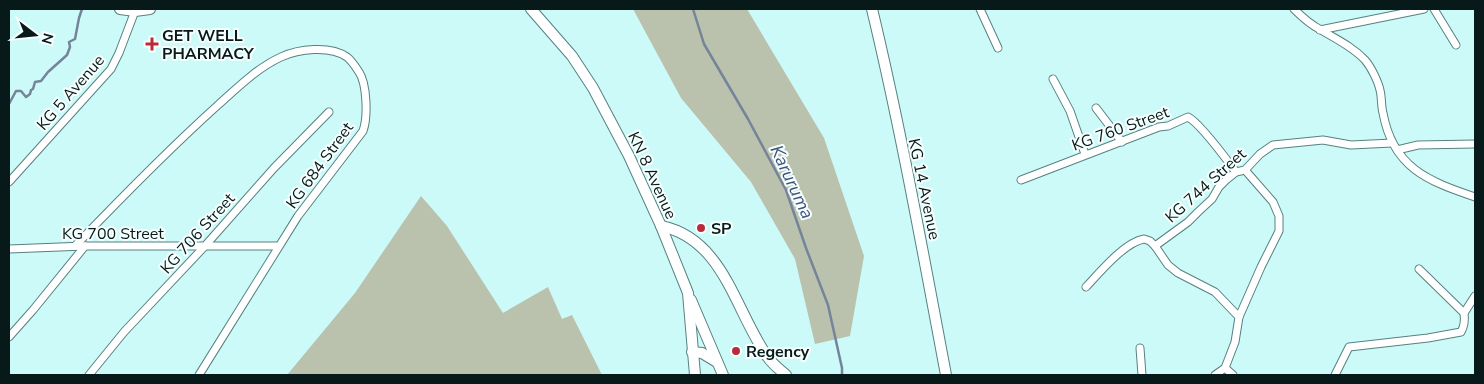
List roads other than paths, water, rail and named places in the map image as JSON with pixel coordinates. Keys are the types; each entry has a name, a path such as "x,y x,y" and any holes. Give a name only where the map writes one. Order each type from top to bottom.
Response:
{"main road":[{"path":"120,9 150,9"},
{"name":"KN 8 Avenue","path":"531,9 572,56 593,88 661,226 688,293 694,373"},
{"name":"KG 14 Avenue","path":"872,9 883,54 946,375"},
{"path":"661,226 687,236 712,258 741,306 763,350 773,364 786,375"},
{"path":"688,293 723,375"},
{"path":"691,337 710,343"},
{"path":"692,352 702,353 716,361"},
{"path":"694,373 716,361"}],"street":[{"path":"980,9 998,48"},
{"path":"1294,9 1320,30 1332,35 1366,61 1380,89 1384,120 1395,147 1406,162 1418,173 1443,186 1475,197"},
{"path":"1320,30 1424,9"},
{"path":"1434,9 1456,44"},
{"name":"KG 5 Avenue","path":"9,182 111,69 135,10"},
{"name":"KG 684 Street","path":"75,246 190,130 247,80 290,53 305,50 330,50 346,57 360,74 365,95 364,126 360,135 298,216 199,375"},
{"path":"1053,79 1070,111 1085,154"},
{"path":"1096,108 1122,142"},
{"name":"KG 706 Street","path":"89,375 124,332 204,247 274,168 329,112"},
{"name":"KG 760 Street","path":"1021,180 1085,154 1186,118 1190,118 1201,129 1236,172"},
{"name":"KG 744 Street","path":"1155,246 1188,222 1212,199 1226,180 1236,172 1245,170 1260,154 1273,145 1323,140 1351,145 1395,147 1475,144"},
{"path":"1215,375 1225,368 1235,342 1239,317 1279,231 1279,216 1273,202 1245,170"},
{"path":"1086,287 1124,248 1144,239 1150,241 1155,246 1168,265 1178,274 1215,292 1239,317"},
{"name":"KG 700 Street","path":"9,249 75,246 278,246"},
{"path":"9,338 85,246"},
{"path":"1335,375 1349,347 1428,338 1461,332 1464,328 1464,313 1419,268"},
{"path":"1464,313 1475,296"},
{"path":"1140,348 1142,375"},
{"path":"1225,368 1234,375"}],"waterway":[{"path":"9,104 16,91 21,91 26,97 30,94 35,82 41,81 67,55 70,47 69,42 75,39 82,9"},
{"name":"Karuruma","path":"693,9 704,44 748,119 786,190 828,305 842,375"}],"place":[{"name":"GET WELL PHARMACY","path":"152,44"},
{"name":"SP","path":"701,228"},
{"name":"Regency","path":"736,351"}]}
